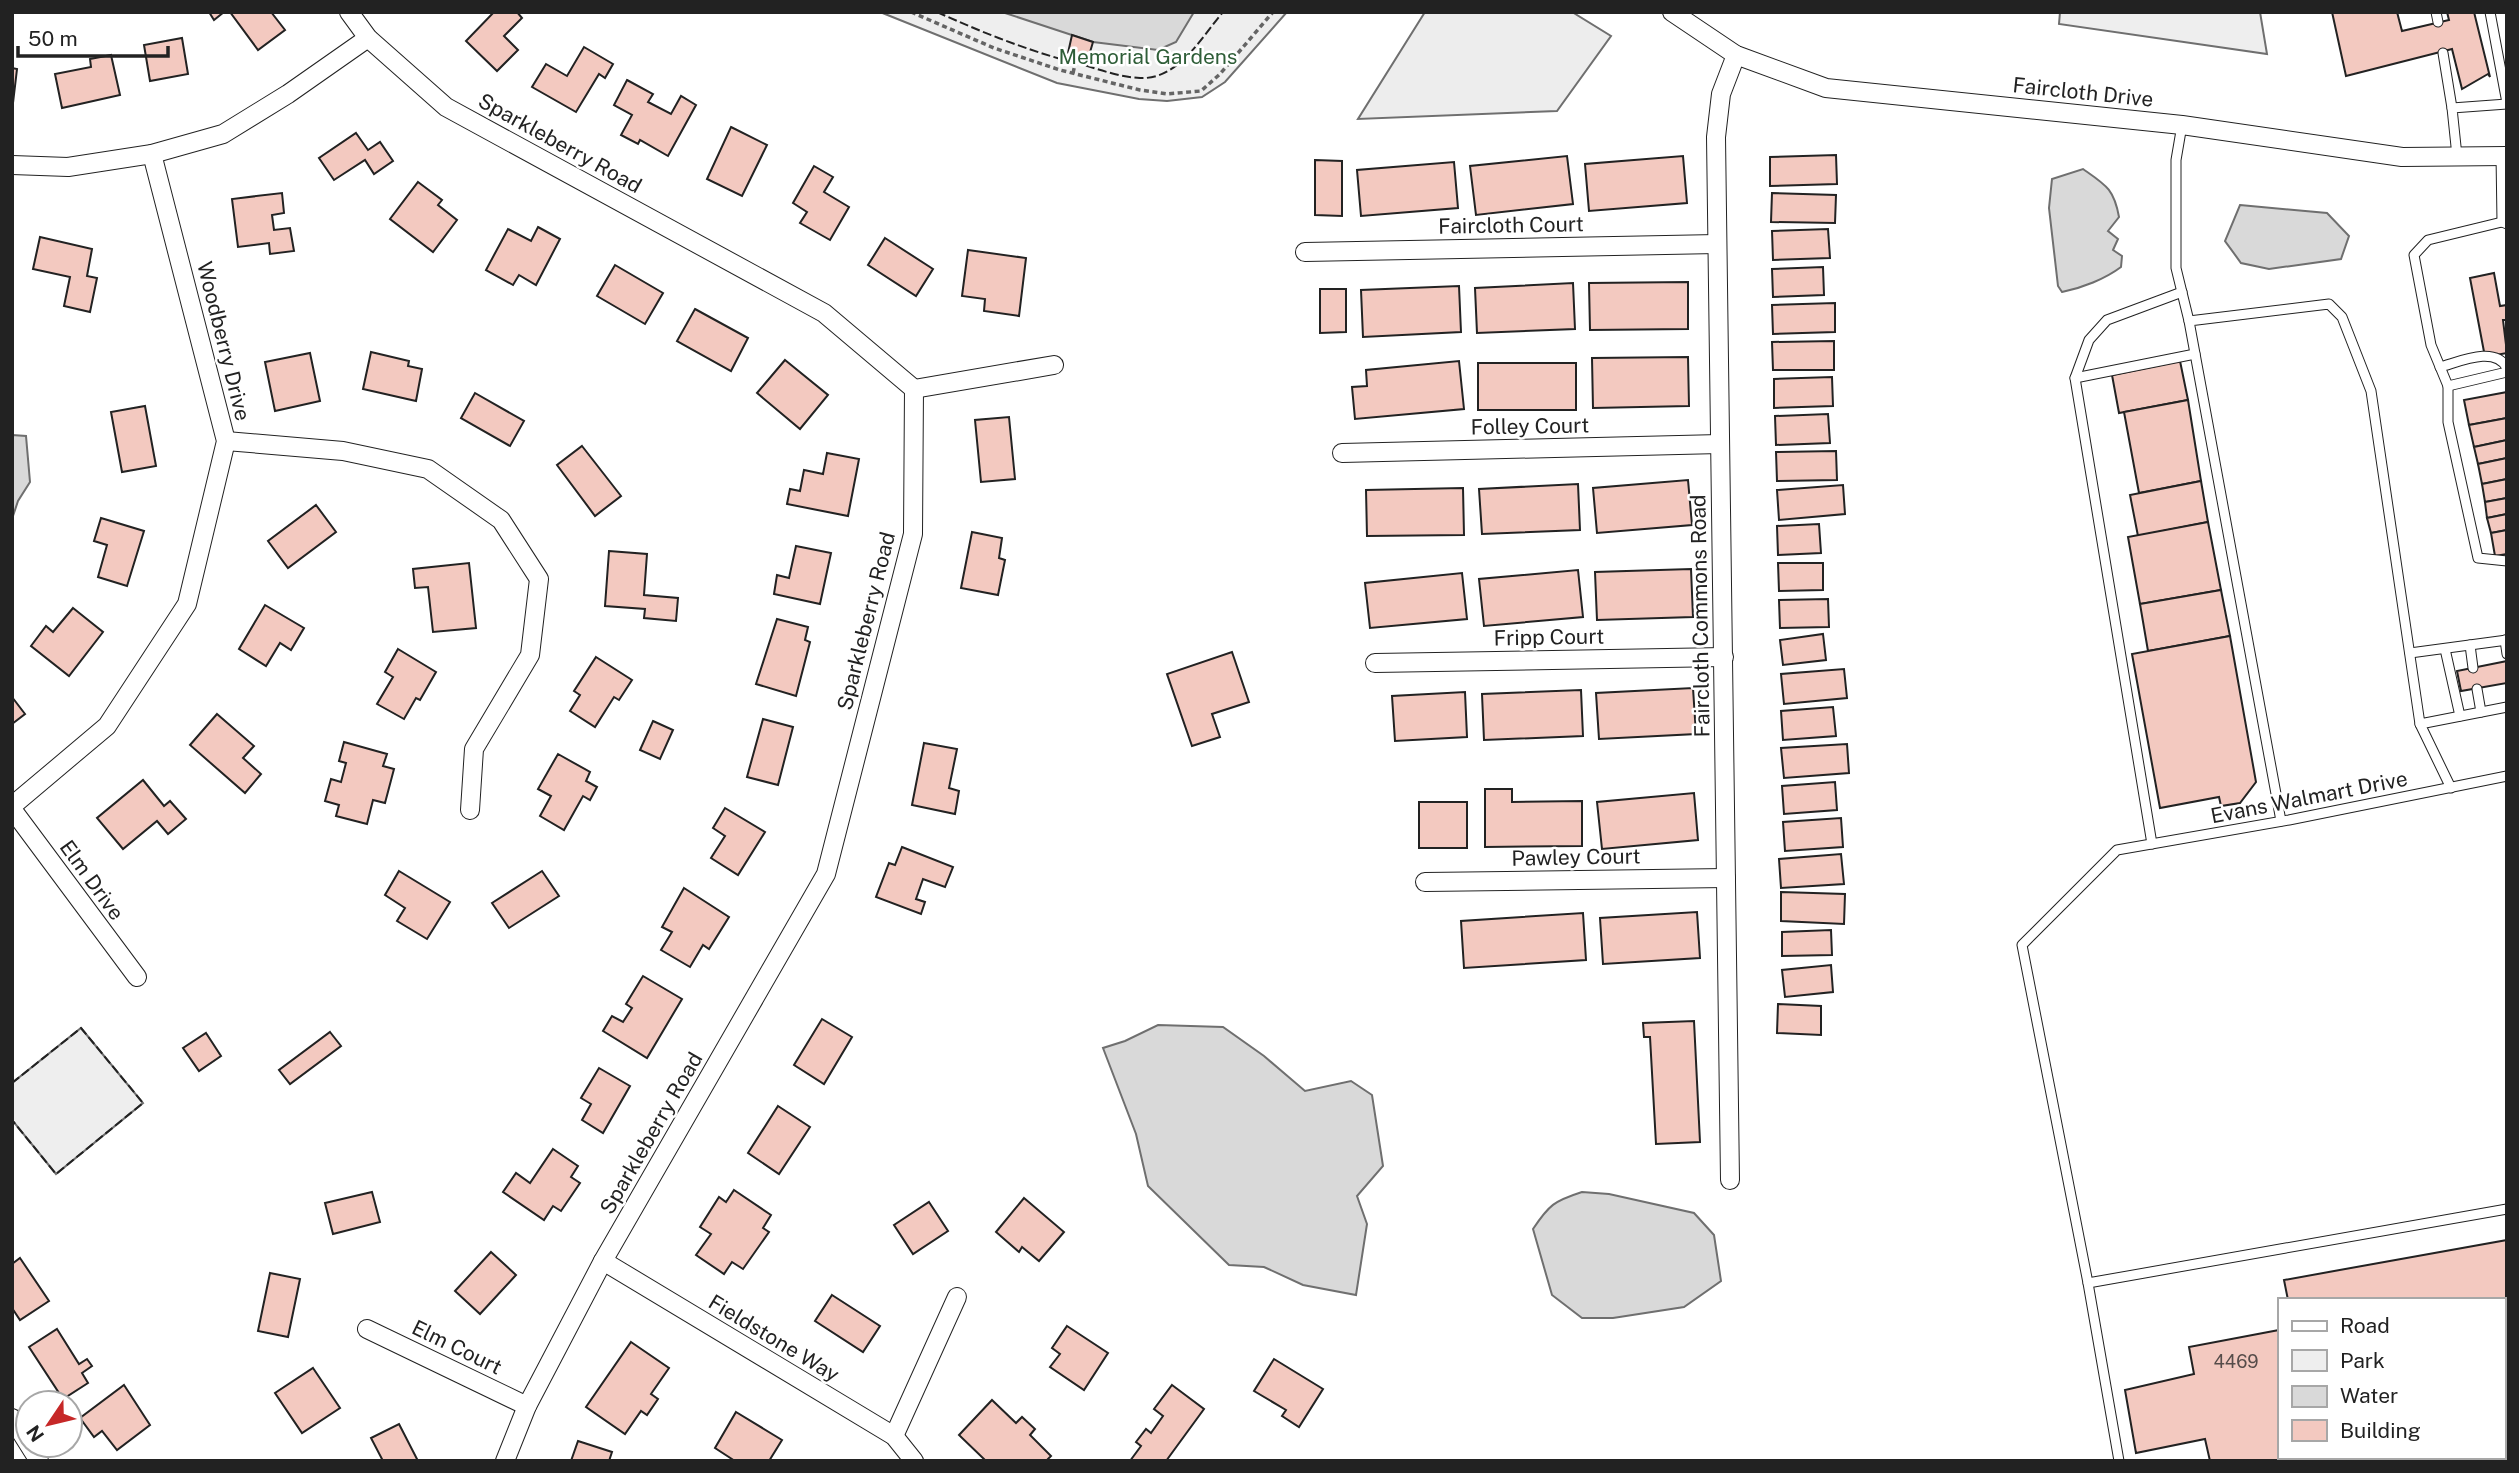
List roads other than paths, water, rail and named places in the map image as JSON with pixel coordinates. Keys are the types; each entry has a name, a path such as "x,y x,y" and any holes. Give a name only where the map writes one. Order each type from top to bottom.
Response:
{"street":[{"name":"Sparkleberry Road","path":"349,12 369,38 446,107 824,313 914,389 913,534 826,874 603,1261 527,1406 505,1461"},
{"name":"Faircloth Drive","path":"1672,12 1736,55 1826,88 2182,125 2402,157 2504,155"},
{"path":"12,165 68,167 152,154 223,134 288,94 369,38"},
{"name":"Faircloth Commons Road","path":"1730,1180 1717,110 1736,55"},
{"name":"Woodberry Drive","path":"12,807 107,726 187,604 226,441 152,154"},
{"name":"Faircloth Court","path":"1305,252 1717,244"},
{"path":"914,389 1055,365"},
{"path":"226,441 343,451 428,468 501,520 539,579 530,655 474,748 470,810"},
{"name":"Folley Court","path":"1342,453 1720,444"},
{"name":"Fripp Court","path":"1375,663 1724,657"},
{"name":"Elm Drive","path":"12,807 137,978"},
{"name":"Pawley Court","path":"1425,882 1726,878"},
{"name":"Fieldstone Way","path":"603,1261 894,1436 914,1461"},
{"path":"894,1436 957,1297"},
{"name":"Elm Court","path":"367,1329 527,1406"},
{"path":"12,1418 39,1461"}],"lane":[{"path":"2452,108 2507,103 2490,12"},
{"path":"2443,52 2457,156"},
{"path":"2182,125 2176,160 2176,268 2189,321 2281,821"},
{"path":"2504,155 2504,223 2428,240 2414,255 2431,345 2448,386 2448,422 2478,558 2504,560"},
{"path":"2152,844 2075,379 2089,340 2106,320 2182,292"},
{"path":"2189,321 2329,304 2342,317 2371,391 2420,724 2451,788"},
{"path":"2075,379 2195,354"},
{"path":"2440,367 2490,355 2503,360 2507,370 2448,386"},
{"path":"2410,653 2506,640 2507,654"},
{"path":"2470,645 2473,668"},
{"path":"2445,649 2460,716"},
{"path":"2477,689 2481,712"},
{"path":"2420,724 2507,707"},
{"name":"Evans Walmart Drive","path":"2088,1283 2022,945 2117,850 2507,776"},
{"path":"2119,1461 2088,1283 2507,1209"}],"water":[{"path":"1002,12 1194,12 1176,42 1158,50 1093,42"},
{"path":"2083,169 2103,184 2114,200 2119,217 2108,231 2118,239 2113,250 2122,256 2121,267 2093,282 2062,292 2058,286 2049,208 2052,179"},
{"path":"2240,205 2327,213 2349,236 2341,259 2269,269 2241,263 2225,241"},
{"path":"12,435 26,436 30,482 18,501 12,519"},
{"path":"1158,1025 1223,1027 1264,1056 1305,1091 1351,1081 1372,1095 1383,1166 1357,1196 1367,1224 1356,1295 1303,1285 1264,1267 1229,1265 1148,1186 1136,1134 1103,1048"},
{"path":"1582,1192 1609,1194 1694,1213 1714,1235 1721,1281 1684,1307 1613,1318 1582,1318 1552,1295 1533,1229 1553,1205"}],"park label":[{"name":"Memorial Gardens","path":"1148,56"}]}
